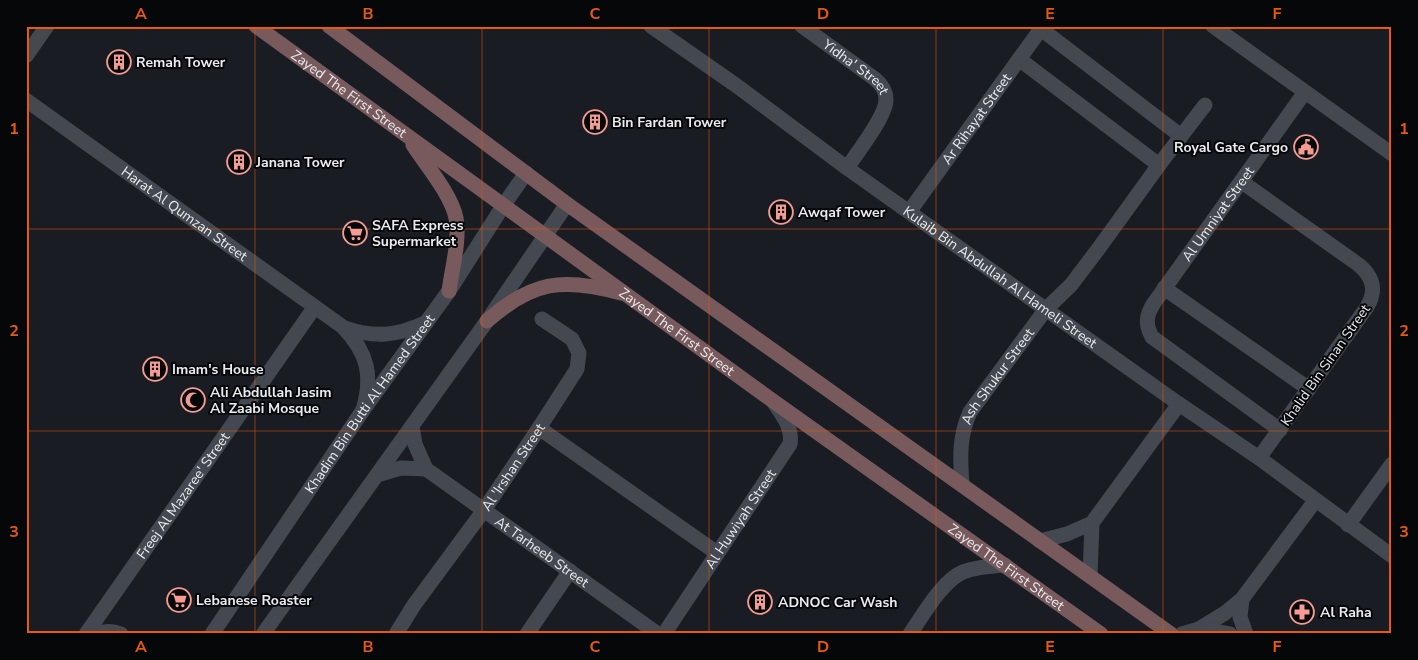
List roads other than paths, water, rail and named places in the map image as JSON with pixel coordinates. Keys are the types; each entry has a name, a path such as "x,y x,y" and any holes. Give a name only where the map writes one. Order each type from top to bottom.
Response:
{"main road":[{"name":"Zayed The First Street","path":"256,26 773,401 1101,634"},
{"path":"329,26 567,204 1171,634"},
{"path":"406,135 446,196 456,218 456,241 448,291"},
{"path":"486,321 519,296 555,284 585,286 629,296"}],"street":[{"path":"26,56 47,26"},
{"name":"Kulaib Bin Abdullah Al Hameli Street","path":"652,26 1178,404 1259,458 1392,556"},
{"name":"Yidha' Street","path":"802,26 875,79 885,93 886,106 884,112 848,168"},
{"path":"1213,26 1392,154"},
{"path":"1042,28 1181,136"},
{"name":"Ar Rihayat Street","path":"909,212 1042,28"},
{"path":"1019,60 1159,165"},
{"name":"Al Umniyat Street","path":"1280,430 1152,337 1146,320 1148,311 1164,288 1305,92"},
{"name":"Harat Al Qumzan Street","path":"26,100 314,308 344,327 359,333 376,335 393,334 425,323"},
{"name":"Ash Shukur Street","path":"962,484 960,445 965,422 970,412 1046,309 1074,282 1205,105"},
{"name":"Khadim Bin Butti Al Hamed Street","path":"212,634 363,410 448,291 526,173"},
{"name":"Khalid Bin Sinan Street","path":"1242,182 1359,265 1368,273 1373,284 1372,296 1367,307 1259,458"},
{"path":"264,634 378,475 567,204"},
{"path":"1164,288 1309,389"},
{"name":"Freej Al Mazaree' Street","path":"86,634 314,308"},
{"path":"539,428 577,369 579,361 577,346 572,340 542,319"},
{"name":"Harat Al Qumzan Street","path":"344,327 354,338 367,366 368,388 363,410"},
{"name":"Al Huwiyah Street","path":"664,634 790,444 789,427 773,401"},
{"path":"1040,541 1067,534 1092,523 1178,404"},
{"path":"378,475 401,468 426,469 415,444 412,426"},
{"name":"Al 'Irshan Street","path":"396,634 414,605 484,510 539,428 717,552"},
{"path":"1348,524 1392,464"},
{"name":"At Tarheeb Street","path":"426,469 658,634"},
{"path":"1182,634 1199,629 1225,613 1242,598 1315,501"},
{"path":"1090,576 1092,523"},
{"path":"910,634 951,578 963,572 1005,565"},
{"path":"527,634 570,571"},
{"path":"1242,598 1240,617 1246,634"},
{"path":"1199,629 1230,634"},
{"path":"97,634 103,631 111,631 121,634"}],"place":[{"name":"Remah Tower","path":"119,62"},
{"name":"Bin Fardan Tower","path":"595,122"},
{"name":"Royal Gate Cargo","path":"1306,147"},
{"name":"Janana Tower","path":"239,162"},
{"name":"Awqaf Tower","path":"781,212"},
{"name":"SAFA Express Supermarket","path":"355,233"},
{"name":"Imam's House","path":"155,369"},
{"name":"Ali Abdullah Jasim Al Zaabi Mosque","path":"193,400"},
{"name":"Lebanese Roaster","path":"179,600"},
{"name":"ADNOC Car Wash","path":"760,602"},
{"name":"Al Raha","path":"1302,612"}]}
